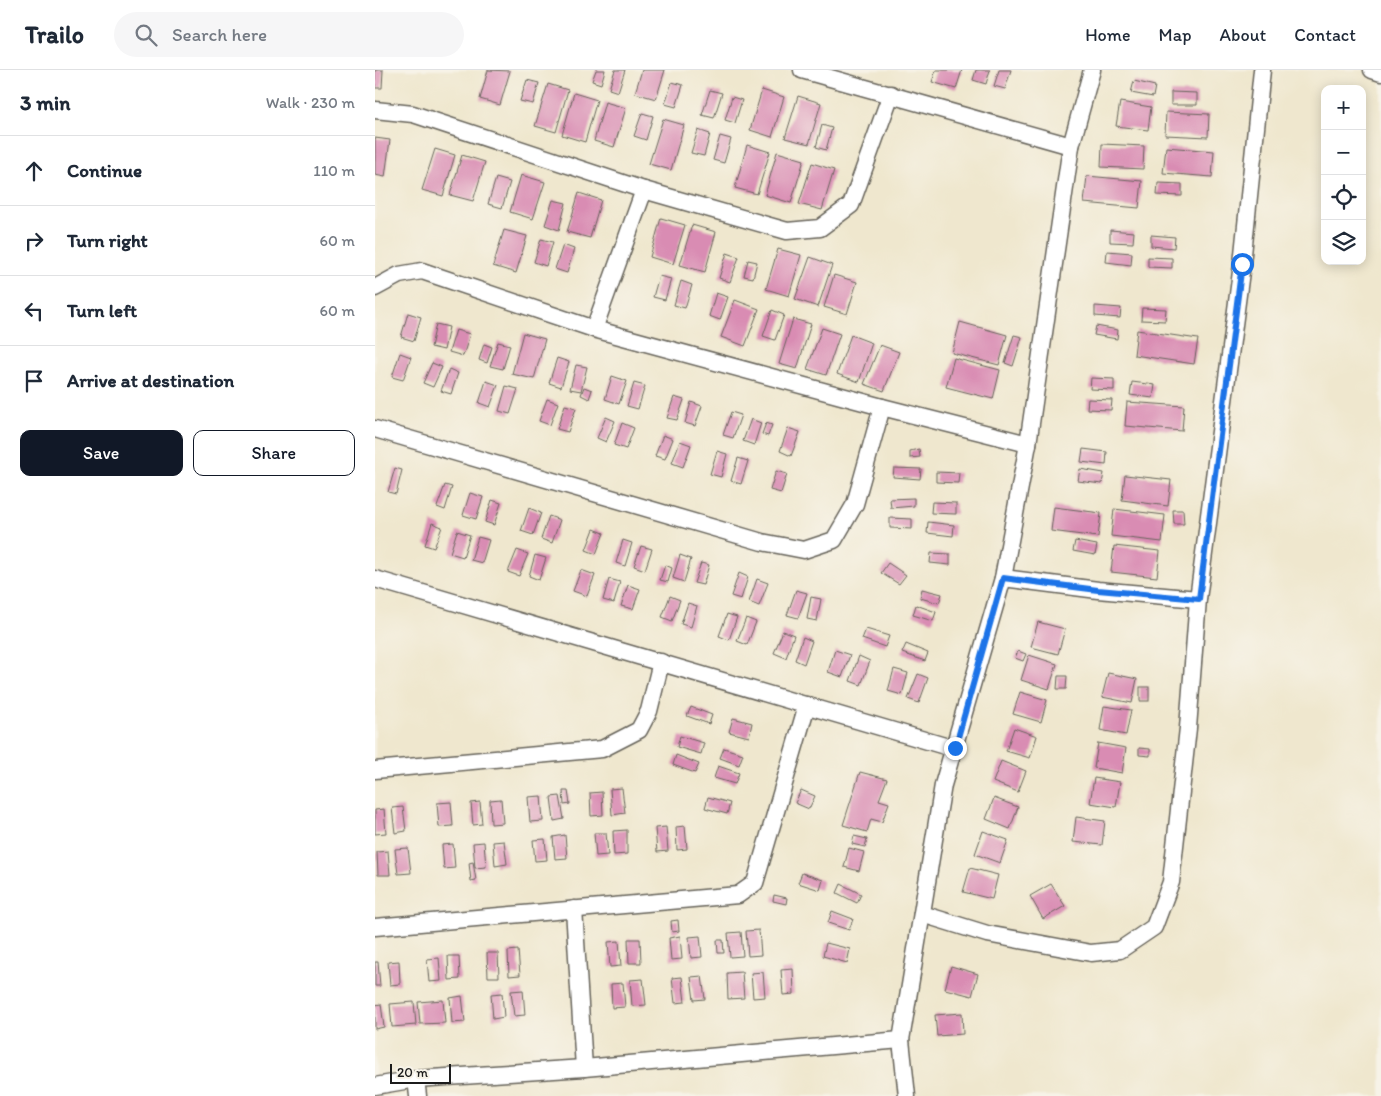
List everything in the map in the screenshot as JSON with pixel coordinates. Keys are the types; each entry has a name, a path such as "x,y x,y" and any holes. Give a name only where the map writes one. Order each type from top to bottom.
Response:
{"street":[{"path":"802,70 1071,146"},
{"path":"907,1096 901,1040 943,785 1003,578 1028,444 1071,146 1092,70"},
{"path":"922,914 987,934 1091,953 1121,950 1154,927 1171,882 1188,728 1199,599 1242,264 1262,70"},
{"path":"1372,70 1381,72"},
{"path":"375,110 413,114 644,190 787,231 820,228 851,205 891,94"},
{"path":"595,329 644,190"},
{"path":"375,288 399,275 422,271 595,329 882,407 1028,444"},
{"path":"375,429 762,542 804,550 833,540 855,504 882,407"},
{"path":"375,578 955,748"},
{"path":"1003,578 1098,590 1199,599"},
{"path":"375,770 602,749 639,730 649,711 661,662"},
{"path":"375,927 738,895 755,883 807,705"},
{"path":"574,908 584,1068"},
{"path":"375,1086 416,1080 584,1068 901,1040"},
{"path":"416,1080 417,1096"}],"building":[{"path":"375,70 383,70 382,88 375,88"},
{"path":"488,70 510,71 500,105 480,99"},
{"path":"596,70 605,70 601,84 592,81"},
{"path":"615,70 625,70 618,92 609,89"},
{"path":"642,70 665,70 656,99 635,93"},
{"path":"936,70 962,70 956,89 932,82"},
{"path":"976,70 990,70 986,84 973,80"},
{"path":"999,70 1011,70 1005,89 994,86"},
{"path":"527,80 539,83 533,104 520,101"},
{"path":"1134,81 1155,86 1153,97 1131,93"},
{"path":"672,82 683,85 676,107 665,104"},
{"path":"548,84 568,90 556,132 535,126"},
{"path":"710,90 722,93 714,118 702,115"},
{"path":"762,90 784,97 772,137 750,130"},
{"path":"1171,92 1197,93 1197,105 1171,105"},
{"path":"574,93 597,100 585,142 562,135"},
{"path":"798,96 821,103 809,144 785,138"},
{"path":"732,97 742,100 735,123 725,120"},
{"path":"605,102 626,108 614,147 594,141"},
{"path":"1120,102 1151,107 1148,130 1116,126"},
{"path":"1166,112 1209,114 1208,137 1165,135"},
{"path":"642,113 653,116 646,140 634,136"},
{"path":"663,119 684,125 671,170 649,164"},
{"path":"822,125 832,128 826,150 816,147"},
{"path":"698,130 710,134 704,156 691,153"},
{"path":"720,136 731,139 724,163 713,160"},
{"path":"375,138 390,140 385,177 375,175"},
{"path":"1102,144 1144,146 1143,169 1101,167"},
{"path":"747,145 770,152 757,194 735,188"},
{"path":"1166,147 1214,151 1212,177 1163,173"},
{"path":"435,149 455,155 443,196 422,190"},
{"path":"777,152 804,160 791,203 765,195"},
{"path":"462,155 485,162 473,201 450,195"},
{"path":"812,163 834,170 822,210 799,204"},
{"path":"521,175 545,182 533,219 510,212"},
{"path":"1087,176 1142,181 1139,208 1084,203"},
{"path":"496,178 510,182 502,208 488,204"},
{"path":"1158,183 1182,184 1182,196 1157,195"},
{"path":"579,193 601,200 590,238 567,232"},
{"path":"553,200 566,203 559,230 545,225"},
{"path":"661,218 685,225 673,264 650,257"},
{"path":"692,225 716,232 705,272 680,265"},
{"path":"504,230 527,236 516,273 493,266"},
{"path":"1110,230 1134,232 1133,243 1110,242"},
{"path":"1151,235 1175,237 1174,248 1151,246"},
{"path":"541,239 553,242 546,266 534,262"},
{"path":"563,245 574,249 567,273 555,269"},
{"path":"778,249 801,255 789,296 766,289"},
{"path":"1107,251 1132,253 1131,265 1106,262"},
{"path":"727,253 739,257 730,282 719,278"},
{"path":"810,257 832,265 818,307 795,299"},
{"path":"1148,257 1172,258 1172,268 1148,267"},
{"path":"748,260 757,262 753,278 744,276"},
{"path":"834,275 857,282 847,314 824,307"},
{"path":"659,276 671,279 665,300 653,297"},
{"path":"681,281 692,285 685,308 674,305"},
{"path":"716,293 728,297 720,320 709,316"},
{"path":"735,300 759,309 745,346 721,337"},
{"path":"1095,306 1121,308 1120,318 1095,316"},
{"path":"1142,308 1166,309 1165,321 1141,320"},
{"path":"772,310 784,315 775,340 763,336"},
{"path":"408,313 421,317 414,341 401,337"},
{"path":"793,319 811,324 797,369 779,364"},
{"path":"960,322 1007,335 999,365 952,353"},
{"path":"436,324 449,327 444,350 431,347"},
{"path":"1096,326 1118,330 1117,339 1094,335"},
{"path":"822,328 840,334 826,375 807,369"},
{"path":"456,330 470,334 463,356 449,352"},
{"path":"1137,330 1198,339 1194,364 1134,355"},
{"path":"523,333 545,339 534,379 512,374"},
{"path":"851,335 872,343 859,382 837,374"},
{"path":"1014,335 1022,337 1013,366 1005,363"},
{"path":"498,342 510,345 503,369 490,366"},
{"path":"484,344 492,347 487,363 479,360"},
{"path":"880,345 899,352 884,391 864,384"},
{"path":"400,353 411,357 403,380 392,377"},
{"path":"557,358 569,362 561,387 549,383"},
{"path":"954,358 1000,370 993,399 946,387"},
{"path":"432,363 442,367 433,387 423,383"},
{"path":"576,365 587,367 581,391 570,389"},
{"path":"449,369 458,373 451,394 441,391"},
{"path":"612,376 627,381 619,404 605,399"},
{"path":"1091,378 1114,379 1114,390 1090,389"},
{"path":"486,381 498,385 490,407 479,403"},
{"path":"1132,382 1155,385 1153,398 1130,395"},
{"path":"634,383 645,386 638,409 627,406"},
{"path":"506,386 518,389 510,414 499,411"},
{"path":"584,387 592,390 589,399 581,395"},
{"path":"674,397 684,400 677,420 667,418"},
{"path":"547,399 558,403 550,425 539,421"},
{"path":"1088,399 1112,400 1111,410 1087,409"},
{"path":"691,402 702,406 695,426 685,423"},
{"path":"1127,402 1184,406 1182,431 1125,426"},
{"path":"565,405 576,408 568,432 557,429"},
{"path":"731,412 741,415 733,438 723,435"},
{"path":"606,417 615,421 606,442 597,438"},
{"path":"751,419 761,423 754,445 743,441"},
{"path":"622,423 634,428 626,449 614,445"},
{"path":"766,423 772,425 768,436 762,434"},
{"path":"788,428 800,432 791,456 780,451"},
{"path":"663,435 673,439 665,459 655,456"},
{"path":"680,441 691,445 683,467 672,463"},
{"path":"919,449 920,457 910,458 910,451"},
{"path":"1083,449 1107,452 1106,465 1081,462"},
{"path":"717,451 727,454 721,477 710,474"},
{"path":"738,458 748,461 741,484 731,481"},
{"path":"395,468 402,470 396,494 388,492"},
{"path":"894,468 921,469 920,479 893,477"},
{"path":"1080,469 1104,473 1102,484 1078,481"},
{"path":"776,471 787,474 781,493 770,490"},
{"path":"936,472 959,473 958,483 936,482"},
{"path":"1125,475 1171,480 1168,506 1122,500"},
{"path":"445,485 452,487 445,510 437,507"},
{"path":"470,493 483,497 476,519 463,515"},
{"path":"914,498 914,506 891,508 890,499"},
{"path":"492,500 501,503 494,525 485,522"},
{"path":"932,502 956,503 956,514 931,513"},
{"path":"1054,507 1101,513 1098,537 1051,531"},
{"path":"529,508 541,513 533,535 521,531"},
{"path":"1114,509 1165,515 1162,542 1111,536"},
{"path":"1173,510 1183,510 1184,524 1174,524"},
{"path":"549,516 560,520 552,543 541,539"},
{"path":"890,518 912,519 912,529 890,528"},
{"path":"928,522 954,525 953,536 927,533"},
{"path":"432,523 442,527 434,548 425,545"},
{"path":"594,529 604,533 596,554 586,550"},
{"path":"457,531 470,535 463,557 450,553"},
{"path":"478,537 489,540 482,563 471,560"},
{"path":"623,540 632,543 625,566 616,563"},
{"path":"1075,541 1097,545 1095,555 1073,551"},
{"path":"641,546 652,549 645,570 634,566"},
{"path":"1114,546 1160,551 1157,577 1111,572"},
{"path":"517,550 528,554 519,576 508,572"},
{"path":"931,553 950,554 950,565 930,563"},
{"path":"535,555 546,558 539,580 529,576"},
{"path":"680,555 691,559 684,582 673,578"},
{"path":"701,563 709,565 703,585 694,583"},
{"path":"888,563 906,575 899,584 881,573"},
{"path":"665,565 672,568 668,582 660,580"},
{"path":"581,570 595,575 587,596 573,591"},
{"path":"739,573 748,577 741,599 731,596"},
{"path":"609,579 620,582 614,603 603,600"},
{"path":"757,579 768,583 759,606 749,602"},
{"path":"628,585 640,589 633,609 621,606"},
{"path":"922,589 942,594 939,603 920,598"},
{"path":"796,590 807,593 798,618 787,615"},
{"path":"670,596 680,600 672,621 662,617"},
{"path":"811,597 821,599 817,621 807,619"},
{"path":"688,603 697,606 691,627 681,624"},
{"path":"916,605 936,612 933,621 913,615"},
{"path":"727,614 737,617 729,640 719,636"},
{"path":"746,618 756,622 747,645 737,641"},
{"path":"1038,622 1065,629 1058,654 1031,647"},
{"path":"866,629 889,636 885,647 862,639"},
{"path":"783,631 794,635 786,658 774,653"},
{"path":"803,637 812,641 804,664 795,660"},
{"path":"906,644 928,653 925,661 902,653"},
{"path":"835,650 850,655 842,677 828,672"},
{"path":"1018,651 1026,654 1023,661 1015,658"},
{"path":"1029,655 1057,664 1049,689 1021,680"},
{"path":"859,656 870,661 861,685 850,681"},
{"path":"894,669 908,673 902,695 888,691"},
{"path":"1108,673 1137,679 1132,703 1102,697"},
{"path":"918,674 928,678 919,703 908,699"},
{"path":"1058,676 1067,676 1066,689 1057,689"},
{"path":"1140,687 1149,687 1149,701 1140,701"},
{"path":"1020,692 1047,700 1041,722 1013,714"},
{"path":"1104,706 1131,710 1126,735 1100,730"},
{"path":"691,707 712,715 709,724 687,716"},
{"path":"733,718 752,723 749,737 729,732"},
{"path":"1014,728 1037,736 1030,758 1006,751"},
{"path":"680,736 704,743 701,754 677,747"},
{"path":"1098,743 1126,748 1122,773 1094,768"},
{"path":"724,748 743,754 739,765 720,758"},
{"path":"1139,748 1150,749 1150,756 1139,755"},
{"path":"676,755 699,764 695,773 673,765"},
{"path":"1001,761 1026,771 1018,792 993,782"},
{"path":"718,766 739,773 735,784 714,778"},
{"path":"860,772 887,779 879,800 889,803 882,822 871,819 867,832 843,825"},
{"path":"1094,778 1120,782 1116,807 1090,803"},
{"path":"622,788 625,813 612,815 610,789"},
{"path":"801,790 815,796 809,809 795,803"},
{"path":"563,791 568,791 570,804 564,805"},
{"path":"602,792 603,815 591,816 590,793"},
{"path":"541,796 543,821 530,822 528,797"},
{"path":"560,796 564,819 554,821 551,797"},
{"path":"708,797 730,803 727,814 705,808"},
{"path":"994,798 1018,807 1010,829 986,819"},
{"path":"501,799 503,823 491,824 490,800"},
{"path":"451,802 453,826 439,827 437,803"},
{"path":"480,802 482,824 473,825 471,803"},
{"path":"403,807 406,831 395,833 392,808"},
{"path":"384,809 386,833 375,834 375,810"},
{"path":"1076,817 1105,821 1102,845 1073,842"},
{"path":"685,826 687,849 677,850 676,827"},
{"path":"666,827 668,851 657,852 655,828"},
{"path":"627,830 627,854 614,855 613,831"},
{"path":"983,831 1008,840 1000,863 975,854"},
{"path":"594,833 606,833 608,855 596,856"},
{"path":"565,835 567,858 555,859 553,837"},
{"path":"854,836 867,839 865,847 852,844"},
{"path":"545,839 547,860 535,861 533,840"},
{"path":"504,841 507,864 495,866 493,842"},
{"path":"484,842 486,867 475,868 473,843"},
{"path":"453,844 455,868 444,869 442,845"},
{"path":"408,848 411,873 398,874 395,849"},
{"path":"849,848 864,852 859,871 844,867"},
{"path":"388,851 390,875 378,875 377,852"},
{"path":"473,862 476,880 471,881 469,863"},
{"path":"970,868 998,875 992,899 963,892"},
{"path":"802,873 823,880 820,890 798,883"},
{"path":"841,884 861,894 857,903 837,893"},
{"path":"1051,884 1065,906 1043,919 1030,896"},
{"path":"774,895 787,898 786,904 773,901"},
{"path":"832,911 853,919 849,930 828,923"},
{"path":"678,920 679,931 672,932 671,921"},
{"path":"759,930 761,955 748,956 746,931"},
{"path":"741,932 743,956 730,957 728,933"},
{"path":"680,936 682,959 671,960 669,938"},
{"path":"700,936 702,957 691,958 689,937"},
{"path":"628,939 640,939 641,963 629,963"},
{"path":"717,940 723,940 724,953 718,953"},
{"path":"619,941 621,966 610,967 608,942"},
{"path":"826,943 850,949 847,963 823,956"},
{"path":"518,950 520,975 509,976 508,951"},
{"path":"487,953 498,953 499,977 488,977"},
{"path":"448,956 459,956 460,979 449,980"},
{"path":"439,958 441,981 429,982 427,959"},
{"path":"399,961 400,984 390,985 388,962"},
{"path":"375,962 378,962 380,986 375,986"},
{"path":"951,966 978,974 972,996 945,989"},
{"path":"793,969 794,994 783,995 781,970"},
{"path":"742,972 744,998 728,999 727,973"},
{"path":"763,972 765,997 753,998 751,973"},
{"path":"702,976 705,999 694,1000 691,977"},
{"path":"682,977 685,1002 675,1003 672,978"},
{"path":"643,979 646,1005 632,1006 630,980"},
{"path":"623,983 625,1007 612,1008 611,984"},
{"path":"523,990 525,1015 514,1016 511,991"},
{"path":"502,993 504,1017 493,1019 491,994"},
{"path":"462,996 465,1022 452,1023 450,998"},
{"path":"443,1000 445,1023 420,1024 418,1002"},
{"path":"414,1002 416,1025 392,1027 390,1004"},
{"path":"381,1004 384,1027 375,1029 375,1005"},
{"path":"962,1013 963,1034 937,1036 935,1015"}],"route":[{"path":"955,748 1003,578 1098,590 1199,599 1242,264"}]}
